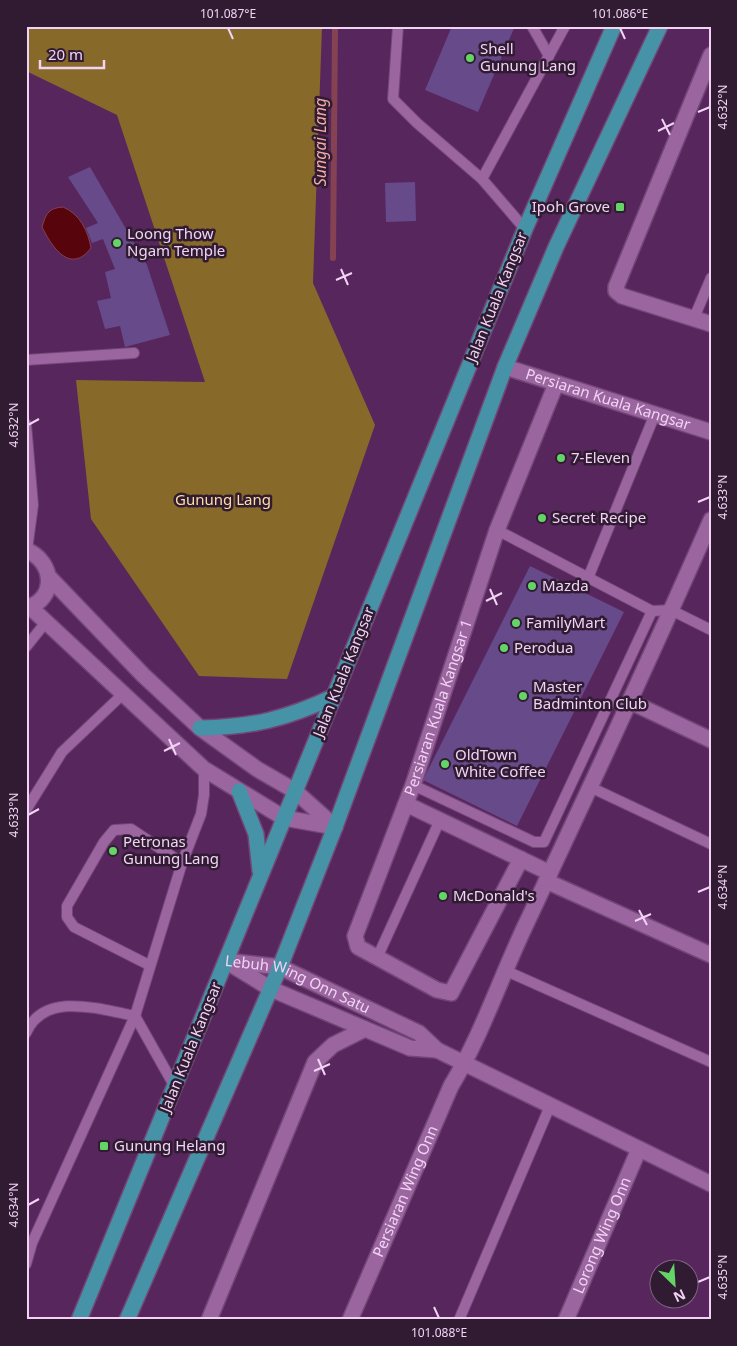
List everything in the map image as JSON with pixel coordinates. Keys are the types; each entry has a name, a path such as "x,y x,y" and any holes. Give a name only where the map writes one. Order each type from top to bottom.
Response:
{"highway":[{"name":"Jalan Kuala Kangsar","path":"79,1320 525,229 614,26"},
{"path":"127,1320 280,967 335,827 506,367 556,247 660,26"},
{"path":"200,728 236,727 267,722 300,712 335,696"},
{"path":"239,791 256,834 260,875"}],"street":[{"path":"711,56 616,283 616,291 622,296 711,324"},
{"name":"Persiaran Kuala Kangsar","path":"506,367 711,432"},
{"name":"Persiaran Kuala Kangsar 1","path":"521,859 454,990 449,993 436,990 358,947 356,936 413,785 497,530 556,384"},
{"name":"Persiaran Wing Onn","path":"350,1320 451,1086 465,1064 504,970 631,702 711,520"},
{"path":"26,550 42,560 49,577 142,675 200,728 257,769 295,791 335,827"},
{"path":"49,577 44,594 28,608 46,622 204,769 284,818 335,827"},
{"path":"631,702 711,740"},
{"path":"406,804 521,859 548,877 711,955"},
{"name":"Lebuh Wing Onn Satu","path":"226,961 280,967 419,1033 437,1050 711,1184"},
{"name":"Lebuh Wing Onn Satu","path":"226,961 271,989 410,1048 437,1050"},
{"path":"209,1320 315,1062 332,1045 365,1029"},
{"name":"Lorong Wing Onn","path":"566,1320 639,1149"}],"lane":[{"path":"398,26 393,99 417,123 482,179 525,229"},
{"path":"532,26 549,56"},
{"path":"482,179 564,26"},
{"path":"694,318 711,278"},
{"path":"26,360 134,353"},
{"path":"588,578 655,414"},
{"path":"26,424 33,505 26,550"},
{"path":"497,530 652,611 671,610 711,630"},
{"path":"413,785 534,842 544,842 652,611"},
{"path":"26,647 46,622"},
{"path":"26,810 62,752 123,694"},
{"path":"26,1264 29,1241 135,1016 182,862 200,814 204,795 204,769"},
{"path":"590,787 711,844"},
{"path":"377,958 440,820"},
{"path":"149,966 74,927 67,917 67,906 104,842 114,830 131,829 182,862"},
{"path":"504,970 711,1062"},
{"path":"26,1033 34,1018 48,1009 66,1006 135,1016"},
{"path":"135,1016 175,1088"},
{"path":"459,1320 550,1106"}],"green space":[{"name":"Gunung Lang","path":"26,26 322,26 313,283 375,425 287,679 199,676 91,519 76,380 205,382 117,115 26,71"}],"shaded area":[{"path":"63,207 79,219 90,242 91,248 83,256 76,259 62,255 56,250 42,227 45,218 51,210"}],"building":[{"name":"Shell Gunung Lang","path":"452,26 515,26 478,112 425,90"},
{"path":"90,167 147,265 170,335 125,347 120,326 105,329 97,301 111,298 105,272 115,269 103,239 92,243 86,228 98,223 68,177"},
{"path":"415,182 416,221 386,222 385,183"},
{"name":"Master Badminton Club","path":"530,566 624,612 517,826 423,780"}],"waterway":[{"name":"Sungai Lang","path":"333,258 335,26"}],"place":[{"name":"Shell Gunung Lang","path":"470,58"},
{"name":"Ipoh Grove","path":"620,207"},
{"name":"Loong Thow Ngam Temple","path":"117,243"},
{"name":"7-Eleven","path":"561,458"},
{"name":"Secret Recipe","path":"542,518"},
{"name":"Mazda","path":"532,586"},
{"name":"FamilyMart","path":"516,623"},
{"name":"Perodua","path":"504,648"},
{"name":"Master Badminton Club","path":"523,696"},
{"name":"OldTown White Coffee","path":"445,764"},
{"name":"Petronas Gunung Lang","path":"113,851"},
{"name":"McDonald's","path":"443,896"},
{"name":"Gunung Helang","path":"104,1146"}]}
